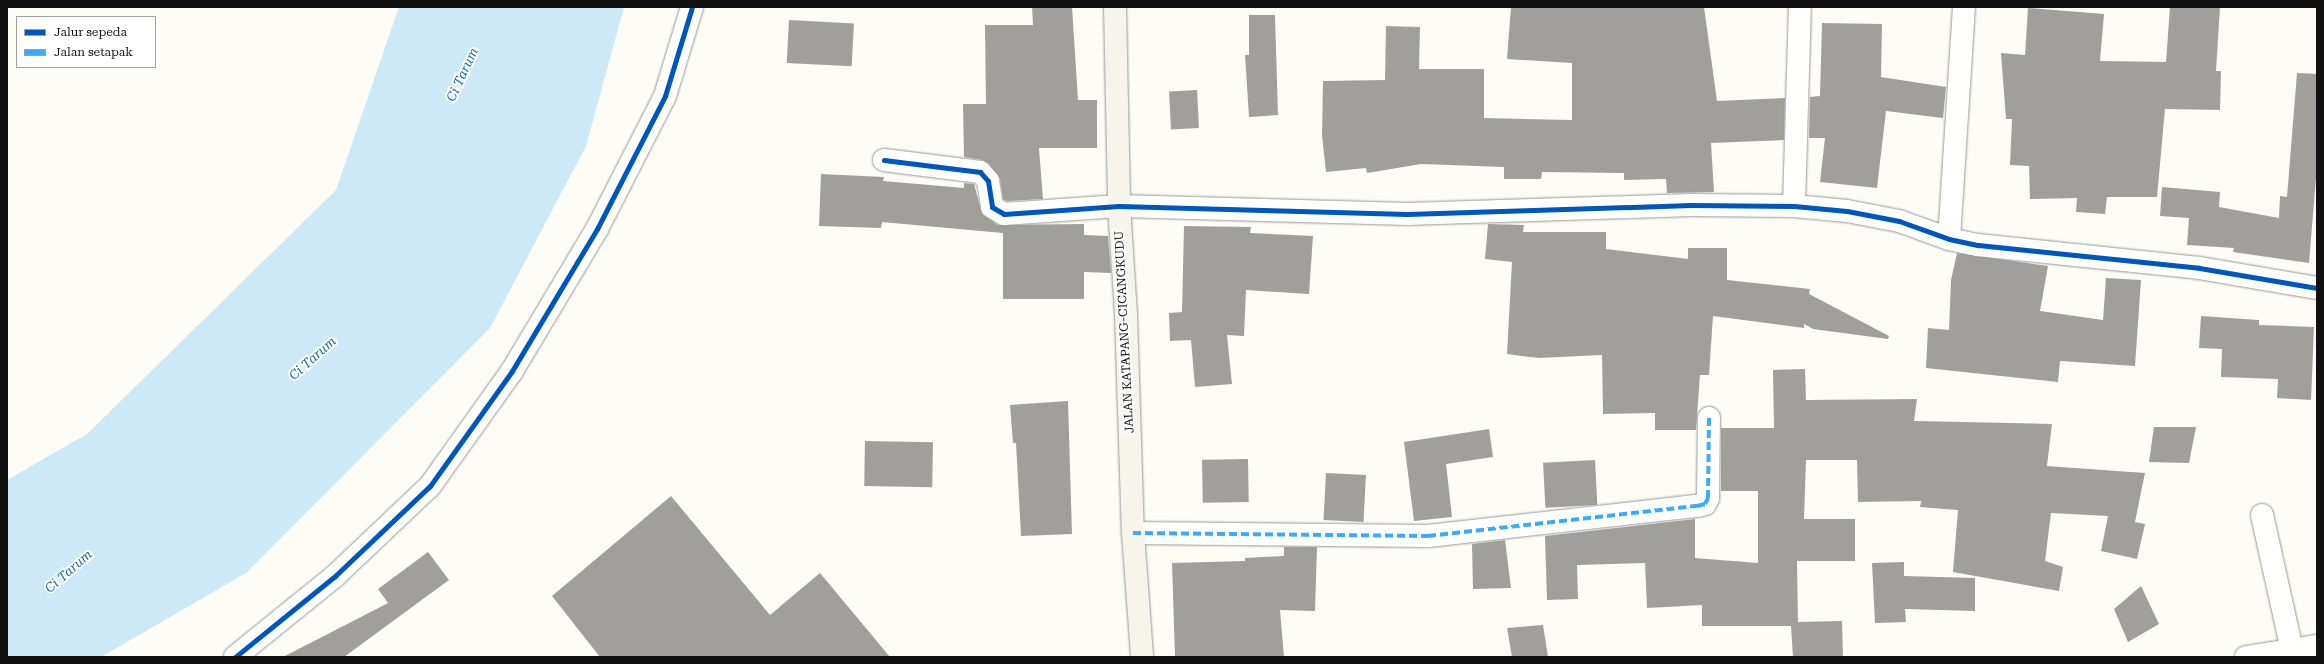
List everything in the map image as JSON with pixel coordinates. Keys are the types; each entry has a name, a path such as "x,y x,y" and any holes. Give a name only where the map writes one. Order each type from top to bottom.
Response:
{"street":[{"path":"235,657 335,576 430,486 512,371 597,229 665,96 692,7"},
{"name":"JALAN KATAPANG-CICANGKUDU","path":"1115,7 1119,206 1126,315 1133,533 1142,657"},
{"path":"1794,206 1800,7"},
{"path":"1949,240 1964,7"},
{"path":"884,160 980,172 988,181 992,208 1004,214 1119,206 1407,214 1690,205 1794,206 1846,211 1892,220 1949,240 1978,245 2199,268 2317,288"},
{"path":"1133,533 1428,536 1697,506 1705,504 1708,498 1709,418"},
{"path":"2262,515 2292,650"},
{"path":"2246,657 2317,646"}],"water":[{"name":"Ci Tarum","path":"399,7 624,7 586,146 490,328 246,573 101,657 7,657 7,480 87,434 336,190"}],"building":[{"path":"1032,7 1072,7 1078,100 1097,100 1097,148 1039,148 1043,199 1007,201 1003,199 1000,179 989,164 982,160 964,157 963,104 986,104 985,25 1033,25"},
{"path":"1511,7 1704,7 1717,101 1785,98 1784,140 1711,143 1714,192 1667,193 1666,179 1624,180 1624,173 1542,172 1541,179 1504,179 1504,167 1421,164 1367,173 1366,168 1326,172 1322,135 1323,81 1385,80 1386,26 1420,27 1419,69 1484,69 1484,118 1572,120 1572,63 1507,59"},
{"path":"2170,7 2220,7 2216,71 2221,71 2220,110 2165,109 2157,197 2107,197 2105,214 2076,212 2077,198 2030,199 2029,166 2010,165 2012,119 2006,119 2001,53 2025,55 2028,8 2104,14 2100,61 2166,62"},
{"path":"1249,15 1275,15 1278,115 1249,117 1245,55 1249,55"},
{"path":"789,20 854,23 852,66 787,63"},
{"path":"1822,23 1882,24 1881,77 1946,87 1943,118 1886,111 1877,188 1820,182 1825,138 1809,138 1810,97 1820,96"},
{"path":"2297,73 2317,74 2317,166 2309,263 2233,252 2234,248 2187,245 2189,218 2160,216 2162,187 2220,192 2219,207 2279,218 2280,196 2287,197"},
{"path":"1197,90 1199,128 1171,129 1169,91"},
{"path":"821,174 884,177 883,181 964,188 964,183 974,184 982,214 998,225 1084,224 1084,235 1108,236 1111,273 1084,272 1084,299 1003,299 1003,233 882,222 881,228 819,226"},
{"path":"1488,224 1524,225 1523,232 1606,232 1606,249 1688,259 1688,248 1727,248 1727,280 1810,289 1809,294 1889,336 1888,339 1813,329 1804,324 1804,328 1713,316 1709,375 1700,375 1696,430 1655,430 1655,413 1603,414 1602,355 1539,358 1507,354 1512,262 1485,259"},
{"path":"1184,226 1251,227 1250,233 1313,236 1309,294 1246,290 1244,336 1227,335 1232,384 1195,387 1191,340 1170,341 1169,313 1182,312"},
{"path":"1957,253 2048,266 2040,311 2103,320 2106,278 2141,280 2135,366 2060,361 2058,382 1926,368 1928,328 1949,330 1951,280"},
{"path":"2201,316 2259,320 2259,325 2314,327 2311,400 2277,398 2278,379 2221,377 2222,349 2199,348"},
{"path":"1805,369 1806,400 1917,399 1914,421 2052,424 2047,466 2145,473 2135,522 2145,524 2137,559 2101,551 2108,516 2051,513 2045,561 2063,567 2059,591 1953,572 1958,510 1920,507 1921,501 1858,502 1857,460 1806,460 1804,519 1855,519 1855,561 1797,561 1798,622 1842,621 1843,657 1793,657 1791,626 1702,626 1702,605 1647,608 1645,563 1577,565 1578,599 1547,600 1545,536 1695,519 1695,558 1758,563 1758,491 1721,491 1721,428 1774,428 1773,370"},
{"path":"1068,401 1072,534 1021,536 1016,443 1013,443 1010,405"},
{"path":"2154,427 2196,427 2189,463 2149,462"},
{"path":"1489,429 1493,457 1446,464 1452,517 1414,521 1404,442"},
{"path":"865,441 933,442 932,487 864,486"},
{"path":"1248,459 1249,502 1203,503 1202,460"},
{"path":"1595,460 1597,505 1545,508 1543,463"},
{"path":"1326,473 1366,475 1363,522 1324,520"},
{"path":"671,496 770,615 820,573 890,657 600,657 552,596"},
{"path":"1505,540 1511,588 1473,589 1472,544"},
{"path":"1284,547 1317,547 1315,611 1280,610 1284,657 1175,657 1172,563 1245,561 1245,558 1284,556"},
{"path":"428,552 449,580 344,657 283,657 388,603 378,589"},
{"path":"1904,562 1904,576 1975,578 1975,611 1905,609 1906,622 1875,623 1872,563"},
{"path":"2141,586 2159,624 2128,642 2114,609"},
{"path":"1543,625 1548,657 1512,657 1507,628"}],"marked path":[{"path":"1133,533 1428,536 1697,506 1705,504 1708,498 1709,418"}],"cycle path":[{"path":"235,657 335,576 430,486 512,371 597,229 665,96 692,7"},
{"path":"884,160 980,172 988,181 992,207 1004,214 1119,206 1407,214 1691,205 1794,206 1847,211 1899,221 1949,239 1978,245 2199,268 2317,288"}]}
